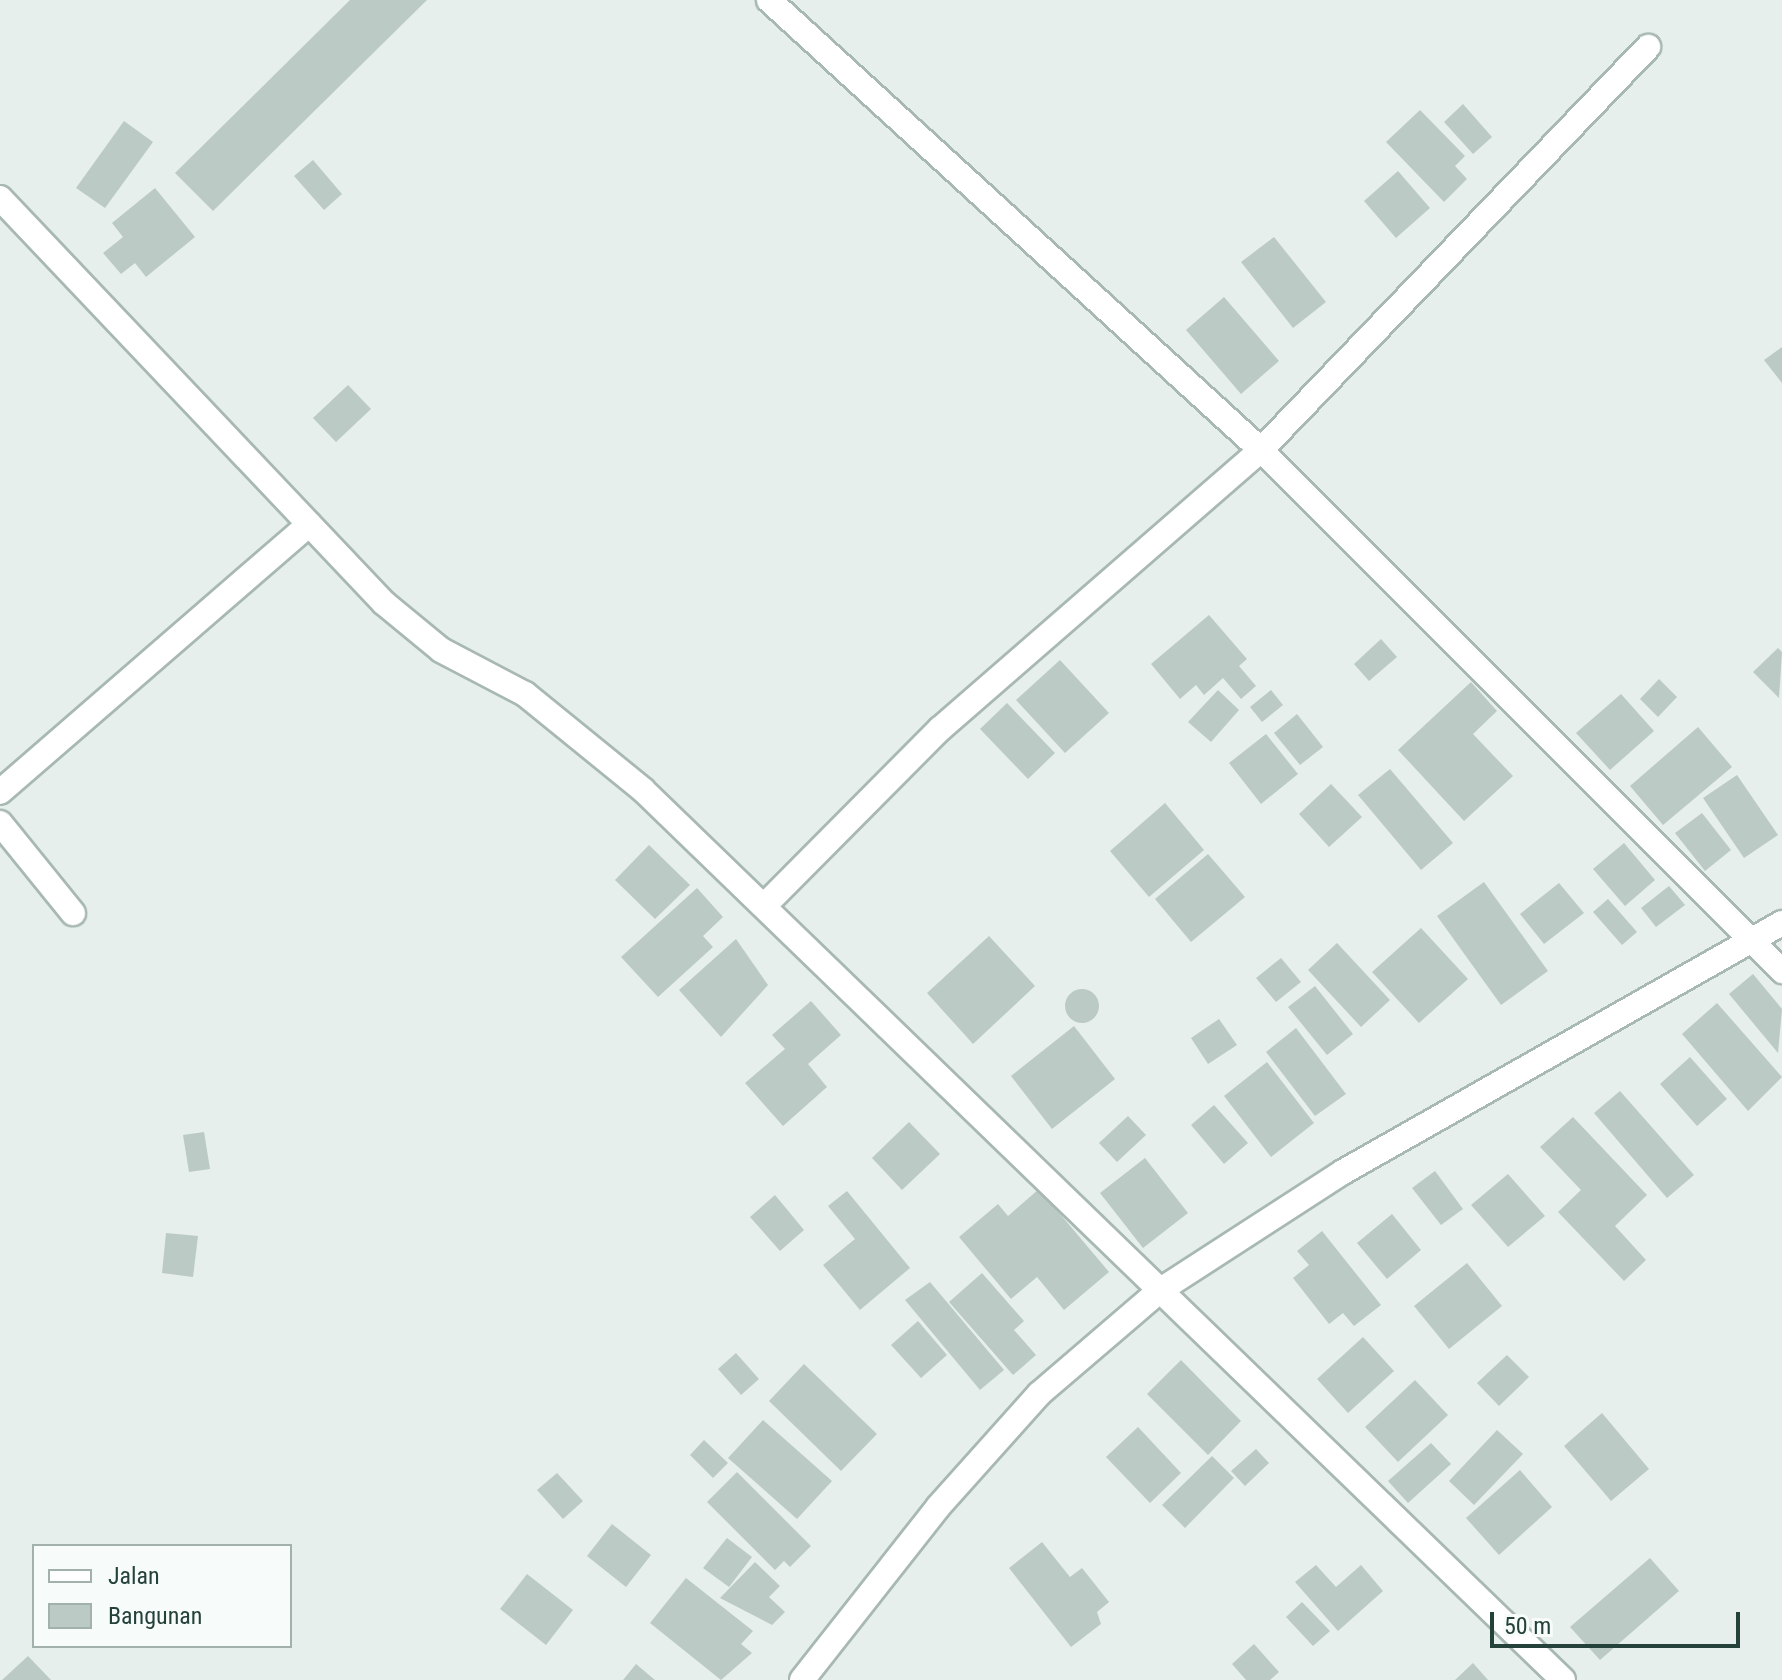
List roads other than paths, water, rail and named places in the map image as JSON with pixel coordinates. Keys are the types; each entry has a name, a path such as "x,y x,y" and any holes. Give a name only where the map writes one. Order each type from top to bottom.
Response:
{"street":[{"path":"769,0 1261,450 1782,971"},
{"path":"766,904 940,729 1261,450 1648,47"},
{"path":"0,198 309,524 407,622 441,650 525,694 766,904 1159,1291 1563,1680"},
{"path":"0,792 309,524"},
{"path":"0,823 73,913"},
{"path":"802,1680 938,1507 1039,1394 1159,1291 1343,1172 1755,944 1782,923"}]}
